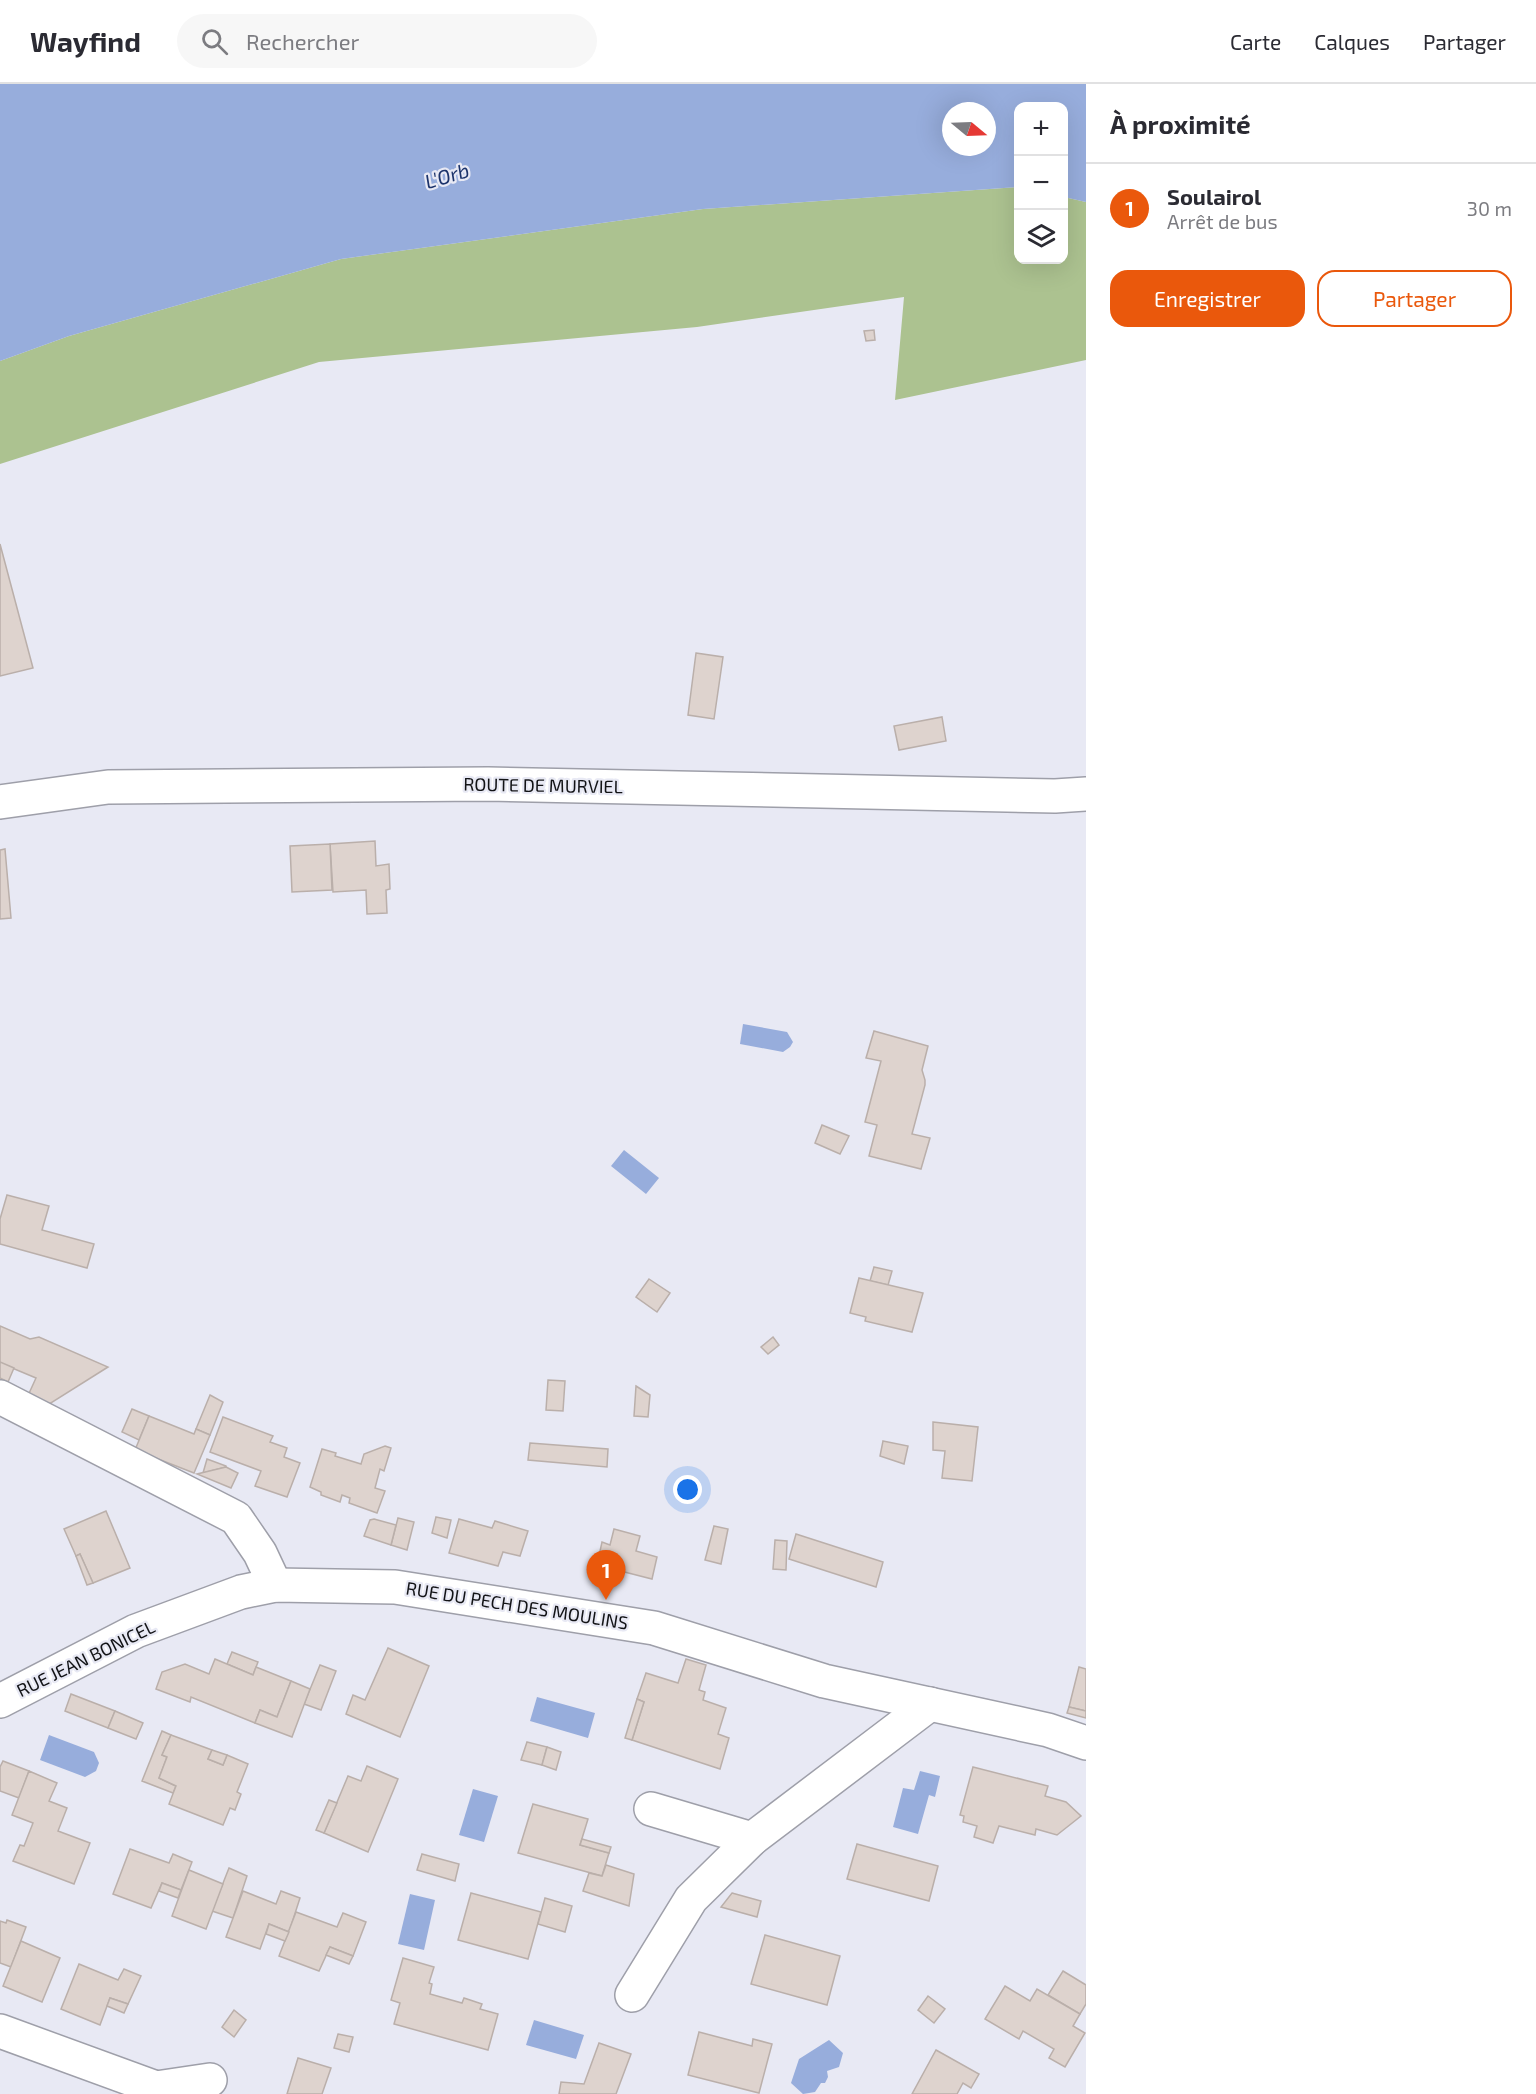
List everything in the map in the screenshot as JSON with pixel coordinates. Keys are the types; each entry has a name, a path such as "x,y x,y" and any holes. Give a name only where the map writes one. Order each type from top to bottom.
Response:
{"street":[{"name":"ROUTE DE MURVIEL","path":"0,802 108,787 488,784 1055,796 1086,794"},
{"path":"0,1396 236,1518 260,1553 275,1585"},
{"name":"RUE JEAN BONICEL","path":"0,1701 136,1631 242,1592 275,1585"},
{"name":"RUE DU PECH DES MOULINS","path":"275,1585 395,1587 654,1628 824,1681 1048,1731 1086,1743"},
{"path":"632,1995 691,1899 752,1839 930,1704"},
{"path":"651,1809 752,1839"},
{"path":"0,2031 156,2088 210,2080"}],"green space":[{"path":"1014,187 1014,264 1068,264 1068,198 1086,202 1086,360 895,400 904,297 697,327 319,362 0,464 0,361 69,336 341,259 703,209"}],"water":[{"name":"L'Orb","path":"0,84 1086,84 1086,202 1068,198 1068,102 1014,102 1014,187 703,209 341,259 69,336 0,361"},
{"path":"743,1024 787,1032 793,1042 783,1052 740,1044"},
{"path":"624,1150 659,1178 646,1194 611,1166"},
{"path":"537,1697 595,1713 588,1738 530,1721"},
{"path":"49,1735 94,1752 99,1763 96,1771 85,1777 40,1760"},
{"path":"920,1771 940,1776 935,1797 929,1795 918,1834 893,1827 903,1788 914,1790"},
{"path":"473,1789 498,1796 484,1842 459,1835"},
{"path":"410,1894 435,1900 424,1950 398,1944"},
{"path":"534,2020 584,2035 576,2059 526,2045"},
{"path":"829,2040 843,2053 839,2067 827,2071 828,2077 825,2083 821,2083 815,2092 803,2094 791,2083 799,2059"}],"building":[{"path":"874,330 875,340 866,341 864,331"},
{"path":"0,544 33,668 0,676"},
{"path":"696,653 723,657 714,719 688,715"},
{"path":"942,717 946,741 899,750 894,726"},
{"path":"375,841 376,866 389,864 390,889 386,890 387,913 367,914 366,890 333,892 330,844"},
{"path":"330,844 332,890 292,892 290,846"},
{"path":"5,849 11,918 0,919 0,850"},
{"path":"874,1031 928,1046 922,1070 925,1085 912,1134 930,1138 921,1169 869,1156 877,1125 865,1122 881,1061 866,1058"},
{"path":"822,1125 849,1136 840,1154 815,1143"},
{"path":"7,1195 49,1206 42,1230 94,1244 87,1268 0,1244 0,1219"},
{"path":"874,1267 892,1271 888,1285 870,1281"},
{"path":"859,1278 923,1293 912,1332 865,1321 866,1317 850,1313"},
{"path":"649,1279 670,1293 657,1312 636,1297"},
{"path":"0,1326 30,1339 39,1337 108,1367 43,1408 26,1400 36,1378 0,1363"},
{"path":"773,1337 779,1345 768,1354 761,1347"},
{"path":"0,1362 14,1368 8,1382 0,1378"},
{"path":"548,1380 565,1381 563,1411 546,1410"},
{"path":"636,1386 650,1395 648,1417 634,1416"},
{"path":"210,1395 223,1402 210,1435 196,1429"},
{"path":"132,1409 149,1416 139,1440 122,1432"},
{"path":"149,1416 194,1434 196,1429 210,1435 194,1473 135,1450"},
{"path":"223,1417 273,1436 270,1442 287,1448 284,1457 300,1463 287,1497 255,1486 261,1471 210,1452"},
{"path":"933,1422 978,1427 972,1481 942,1478 945,1451 933,1450"},
{"path":"883,1441 908,1446 904,1464 880,1456"},
{"path":"530,1443 608,1449 607,1467 528,1460"},
{"path":"385,1446 391,1448 384,1471 380,1469 375,1488 385,1491 377,1513 349,1503 350,1498 342,1495 340,1502 321,1495 321,1492 310,1487 322,1449 336,1453 335,1456 361,1464 364,1454"},
{"path":"207,1459 226,1466 226,1467 203,1473"},
{"path":"226,1467 238,1473 231,1488 197,1474"},
{"path":"106,1511 130,1568 93,1583 80,1554 76,1556 64,1529"},
{"path":"436,1517 451,1520 447,1538 432,1533"},
{"path":"398,1518 414,1522 407,1550 391,1545"},
{"path":"459,1519 492,1528 495,1521 528,1531 520,1556 503,1552 498,1566 449,1553"},
{"path":"370,1520 396,1525 391,1545 364,1536"},
{"path":"714,1526 728,1529 721,1564 705,1560"},
{"path":"614,1529 640,1536 636,1551 657,1557 652,1579 597,1565 602,1542 610,1545"},
{"path":"796,1534 883,1562 876,1587 789,1559"},
{"path":"775,1540 787,1541 786,1570 773,1569"},
{"path":"80,1554 93,1583 87,1585 76,1556"},
{"path":"388,1648 429,1666 400,1737 346,1714 353,1695 365,1700"},
{"path":"232,1652 258,1662 253,1675 227,1664"},
{"path":"215,1659 253,1675 256,1667 291,1681 277,1717 260,1710 255,1723 191,1697 190,1702 156,1689 162,1672 185,1664 209,1674"},
{"path":"686,1659 706,1665 699,1690 705,1692 703,1700 726,1708 718,1734 729,1738 720,1769 632,1740 644,1702 637,1699 646,1673 678,1683"},
{"path":"320,1665 336,1671 321,1710 304,1704"},
{"path":"1079,1667 1086,1669 1086,1711 1069,1707"},
{"path":"291,1681 310,1689 292,1737 255,1723 260,1710 277,1717"},
{"path":"71,1694 115,1711 108,1728 65,1711"},
{"path":"637,1699 644,1702 632,1740 625,1738"},
{"path":"1069,1707 1086,1711 1086,1718 1067,1713"},
{"path":"115,1711 143,1723 136,1739 108,1728"},
{"path":"162,1731 171,1735 162,1755 167,1757 159,1778 176,1786 173,1793 142,1781"},
{"path":"171,1735 212,1750 208,1759 223,1765 227,1755 248,1764 237,1792 241,1794 235,1810 230,1808 223,1825 169,1804 176,1786 159,1778 167,1757 162,1755"},
{"path":"527,1742 547,1747 542,1765 521,1760"},
{"path":"547,1747 561,1752 556,1770 542,1765"},
{"path":"212,1750 227,1755 223,1765 208,1759"},
{"path":"3,1761 29,1771 19,1798 0,1791 0,1767"},
{"path":"367,1766 398,1779 368,1852 324,1833 348,1776 361,1781"},
{"path":"973,1767 1048,1786 1045,1796 1066,1802 1081,1816 1057,1835 1036,1829 1035,1835 999,1826 993,1843 974,1837 977,1826 963,1822 964,1816 960,1815"},
{"path":"29,1771 57,1783 49,1801 67,1808 58,1831 90,1843 74,1884 13,1861 20,1845 24,1846 33,1823 12,1815"},
{"path":"329,1800 337,1803 324,1833 316,1830"},
{"path":"533,1804 588,1819 580,1845 609,1853 602,1876 518,1853"},
{"path":"582,1839 611,1847 609,1853 580,1845"},
{"path":"857,1844 938,1866 929,1901 847,1879"},
{"path":"130,1849 169,1863 173,1854 192,1862 181,1890 162,1883 151,1908 113,1894"},
{"path":"422,1854 459,1864 455,1881 417,1870"},
{"path":"606,1865 634,1874 629,1906 583,1891 589,1873 602,1876"},
{"path":"229,1868 247,1876 233,1918 212,1911"},
{"path":"189,1870 223,1884 206,1929 172,1916"},
{"path":"162,1883 181,1890 178,1898 159,1891"},
{"path":"243,1891 276,1904 281,1891 300,1898 289,1932 269,1924 260,1949 226,1937"},
{"path":"471,1893 541,1912 528,1959 458,1940"},
{"path":"732,1893 761,1901 757,1917 721,1907"},
{"path":"545,1898 572,1906 565,1932 538,1924"},
{"path":"296,1912 337,1927 343,1913 366,1922 353,1956 330,1947 319,1971 279,1956"},
{"path":"7,1920 26,1927 11,1967 0,1963 0,1921 6,1923"},
{"path":"269,1924 289,1932 285,1941 266,1934"},
{"path":"765,1935 840,1956 827,2005 751,1984"},
{"path":"21,1941 60,1958 42,2002 3,1986"},
{"path":"330,1947 353,1956 349,1964 326,1955"},
{"path":"403,1958 434,1967 429,1983 432,1984 430,1994 462,2003 464,1998 482,2004 480,2009 498,2014 488,2050 394,2024 400,2003 391,2000"},
{"path":"79,1964 118,1980 124,1969 141,1976 128,2004 110,1998 100,2025 61,2009"},
{"path":"1063,1971 1086,1985 1086,2004 1080,2014 1048,1995"},
{"path":"1005,1986 1030,2001 1037,1989 1080,2014 1073,2026 1085,2033 1065,2067 1049,2058 1054,2049 1023,2031 1019,2039 985,2019"},
{"path":"928,1996 945,2009 934,2023 918,2010"},
{"path":"110,1998 128,2004 124,2013 107,2006"},
{"path":"234,2010 246,2020 234,2037 222,2027"},
{"path":"699,2032 752,2046 753,2039 772,2044 759,2093 688,2075"},
{"path":"338,2034 353,2037 349,2052 334,2048"},
{"path":"599,2043 631,2054 616,2094 559,2094 561,2082 584,2084"},
{"path":"936,2050 979,2074 971,2088 963,2083 957,2094 912,2094"},
{"path":"298,2058 331,2068 322,2094 287,2094"}],"place":[{"name":"Soulairol","path":"606,1600"}]}
